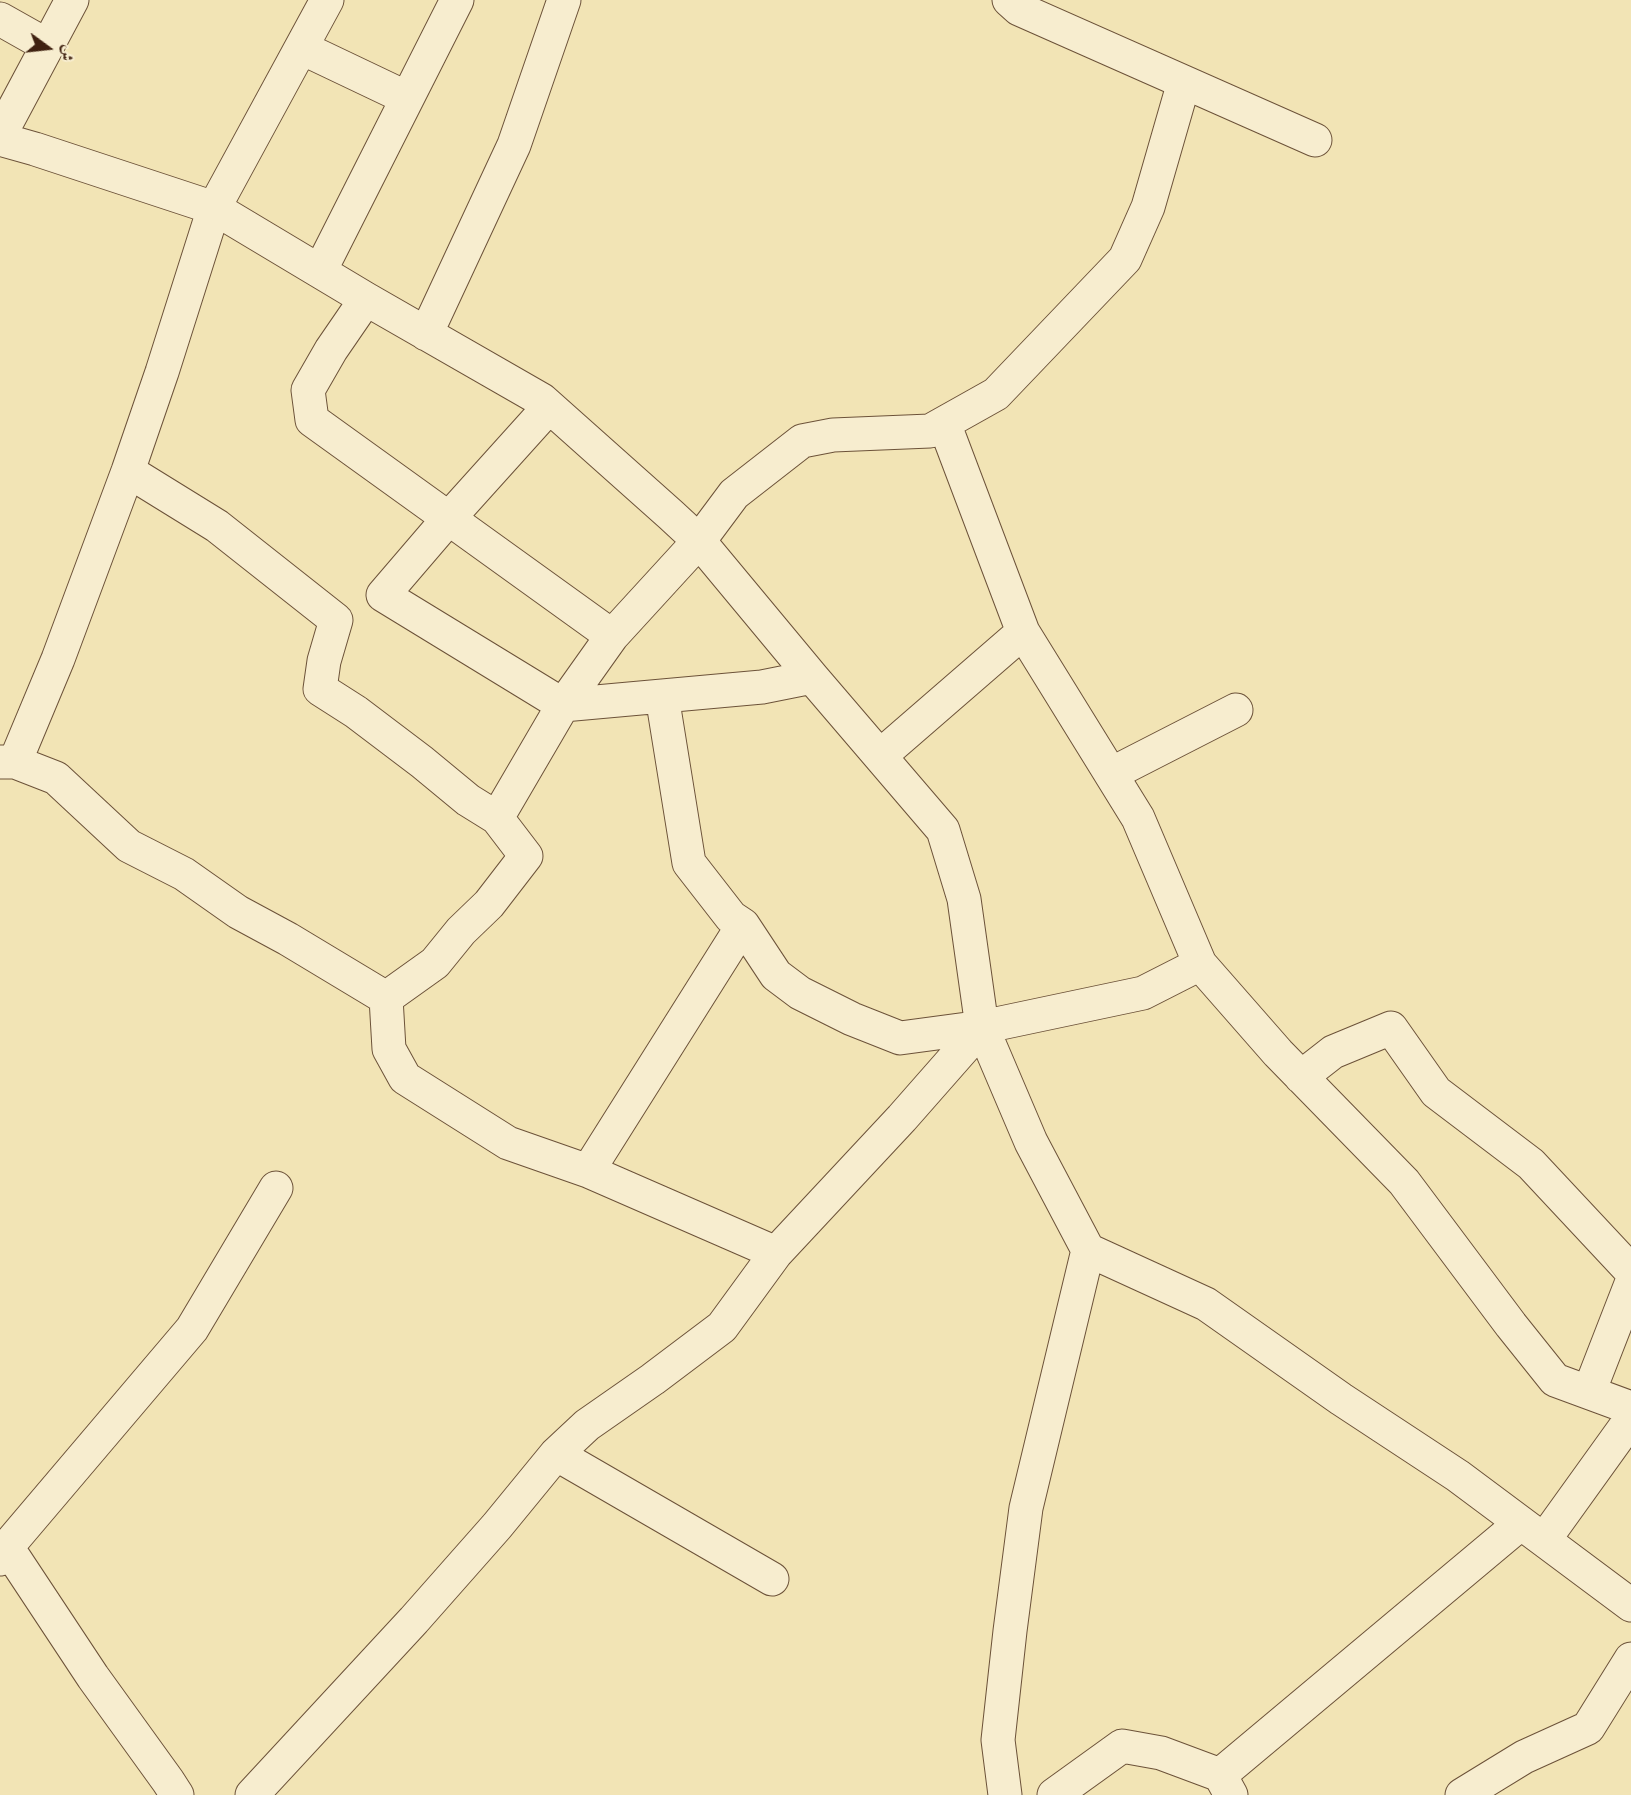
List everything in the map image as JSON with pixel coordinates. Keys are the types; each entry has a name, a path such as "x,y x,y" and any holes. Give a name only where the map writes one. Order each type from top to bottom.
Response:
{"street":[{"path":"72,0 0,137 214,208 542,400 699,541 942,830 964,899 981,1026 1031,1142 1088,1250 1206,1304 1341,1399 1458,1476 1631,1605"},
{"path":"327,0 214,208 128,471 58,660 8,762 56,778 129,846 184,874 238,912 386,998"},
{"path":"320,271 457,0"},
{"path":"426,334 514,145 564,0"},
{"path":"1009,0 1019,9 1315,141"},
{"path":"0,19 48,46"},
{"path":"302,48 407,98"},
{"path":"497,818 563,705 612,636 699,541 734,494 802,441 833,435 930,431 996,394 1125,259 1148,207 1184,82"},
{"path":"366,299 331,350 308,390 312,420 612,636"},
{"path":"549,407 383,595 563,705 762,687 812,678"},
{"path":"944,423 1023,632 1138,818 1200,964 1300,1077 1404,1182 1555,1380 1631,1408"},
{"path":"128,471 217,526 336,620 324,661 320,689 356,712 468,800 497,818 526,856 489,904 461,931 435,963 386,998"},
{"path":"880,756 1023,632"},
{"path":"662,696 689,863 731,917 743,925 776,975 800,993 852,1019 900,1038 981,1026 1143,993 1200,964"},
{"path":"1111,774 1236,710"},
{"path":"588,1171 743,925"},
{"path":"386,998 389,1049 405,1078 508,1143 588,1171 776,1253"},
{"path":"252,1795 414,1620 497,1526 556,1454 586,1425 653,1379 722,1327 776,1253 902,1118 981,1026"},
{"path":"1300,1077 1333,1052 1390,1028 1437,1092 1531,1164 1630,1285 1589,1392"},
{"path":"177,1795 4,1553 192,1329 276,1188"},
{"path":"1005,1795 998,1740 1026,1508 1088,1250"},
{"path":"1054,1795 1122,1746 1161,1753 1225,1785 1532,1532 1631,1419"},
{"path":"556,1454 772,1579"},
{"path":"1462,1795 1524,1757 1588,1728 1631,1659"}]}
